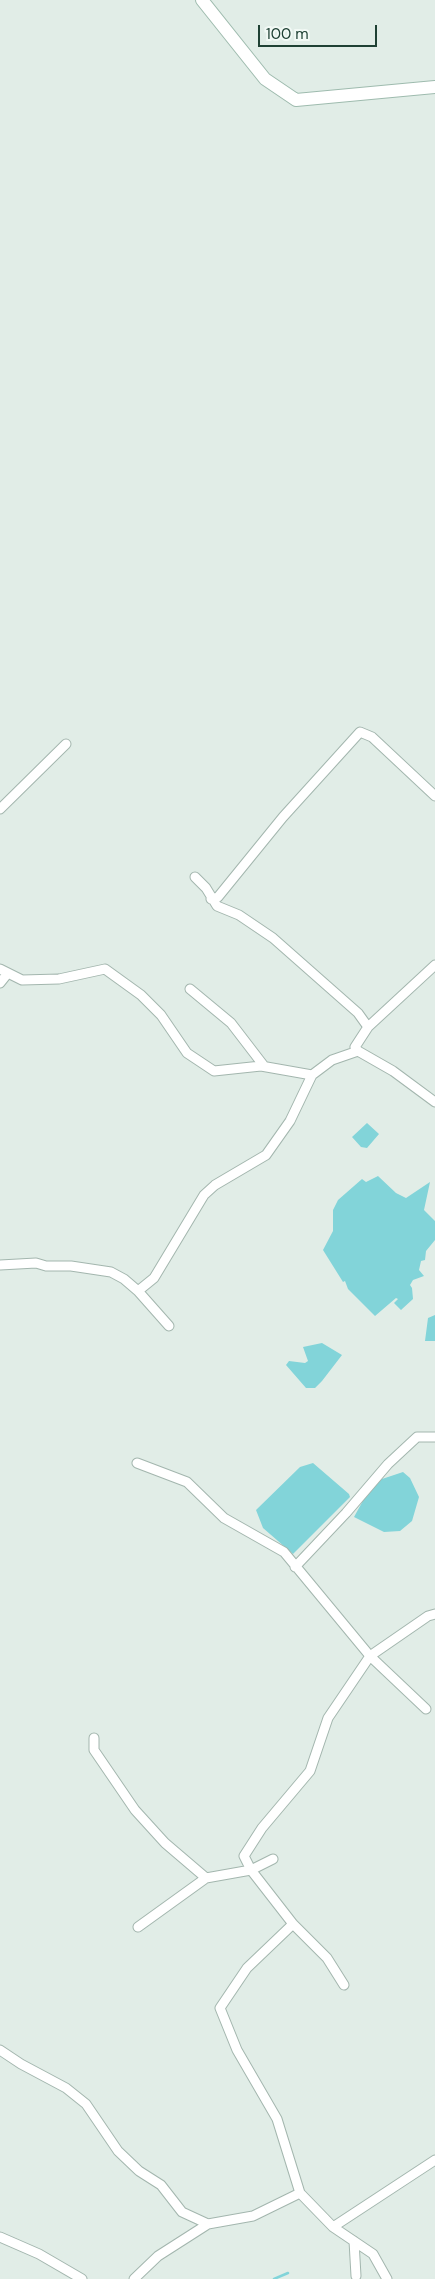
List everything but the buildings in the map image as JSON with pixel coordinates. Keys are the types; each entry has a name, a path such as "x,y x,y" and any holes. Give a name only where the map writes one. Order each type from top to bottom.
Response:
{"street":[{"path":"202,0 265,79 296,100 435,87"},
{"path":"211,899 218,897 283,817 360,732 372,737 435,796"},
{"path":"0,809 66,744"},
{"path":"195,877 206,888 217,906 239,915 273,938 358,1013 368,1027"},
{"path":"435,965 368,1027 355,1046 358,1051 393,1071 435,1102"},
{"path":"0,983 4,971 22,980 59,979 105,969 141,994 161,1015 187,1052 214,1071 264,1066 312,1075"},
{"path":"190,989 231,1023 264,1066"},
{"path":"138,1291 154,1278 204,1195 215,1185 266,1155 290,1121 312,1075 332,1060 358,1051"},
{"path":"0,1265 36,1263 46,1266 71,1266 110,1272 124,1279 138,1291 169,1326"},
{"path":"295,1567 346,1513 388,1464 417,1437 435,1437"},
{"path":"138,1463 187,1482 224,1518 284,1552 370,1656 426,1709"},
{"path":"344,1985 326,1958 293,1924 251,1870 244,1856 262,1828 310,1771 328,1718 370,1656 428,1616 435,1614"},
{"path":"94,1738 94,1750 135,1810 165,1843 206,1878"},
{"path":"138,1927 206,1878 251,1870 273,1859"},
{"path":"293,1924 248,1968 220,2008 237,2050 277,2119 300,2193 333,2227 372,2254 387,2279"},
{"path":"0,2050 21,2064 66,2088 86,2104 118,2151 139,2171 161,2185 182,2212 208,2224"},
{"path":"333,2227 435,2160"},
{"path":"134,2279 158,2256 208,2224 253,2216 300,2193"},
{"path":"0,2237 39,2254 82,2279"},
{"path":"354,2241 356,2276"}],"water":[{"path":"367,1123 379,1134 367,1148 361,1147 352,1137"},
{"path":"378,1176 396,1193 406,1198 430,1182 424,1210 435,1221 435,1240 426,1251 425,1260 421,1261 419,1270 424,1276 413,1280 410,1285 413,1299 401,1310 394,1303 398,1299 396,1298 375,1316 348,1289 345,1281 343,1282 323,1250 333,1231 333,1210 338,1200 362,1179 366,1182"},
{"path":"435,1315 435,1341 425,1341 428,1318"},
{"path":"322,1343 342,1355 315,1388 306,1388 286,1365 289,1361 305,1363 308,1361 303,1347"},
{"path":"313,1463 349,1494 350,1497 293,1554 263,1528 256,1510 300,1467"},
{"path":"403,1472 410,1478 419,1497 412,1521 400,1531 384,1532 354,1517 370,1488 382,1479"}],"waterway":[{"path":"274,2279 288,2273"}]}
